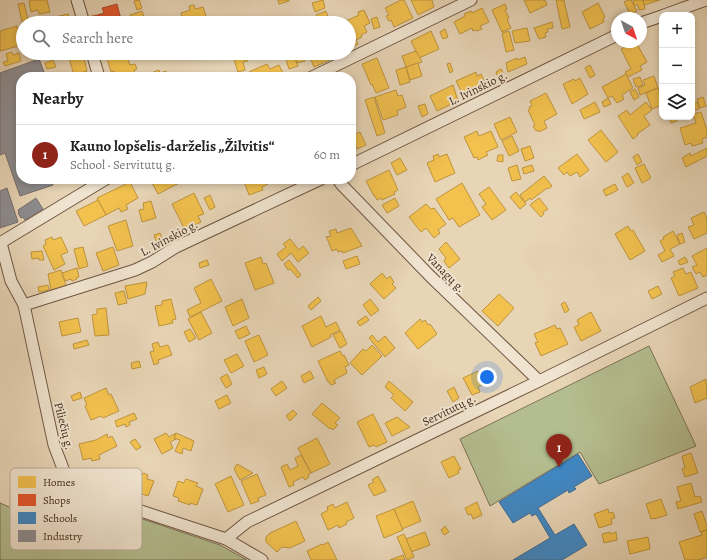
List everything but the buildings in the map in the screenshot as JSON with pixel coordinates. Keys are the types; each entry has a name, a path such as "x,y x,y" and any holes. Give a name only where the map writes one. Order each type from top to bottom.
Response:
{"street":[{"path":"77,0 82,16"},
{"path":"356,56 471,0"},
{"path":"672,12 706,0"},
{"path":"647,21 659,16"},
{"name":"L. Ivinskio g.","path":"356,162 611,38"},
{"path":"94,60 98,72"},
{"path":"322,72 347,60"},
{"path":"1,243 98,184"},
{"name":"L. Ivinskio g.","path":"24,305 135,270 152,262 176,247 310,184"},
{"name":"Vanagų g.","path":"341,184 430,276 539,381"},
{"name":"Piliečių g.","path":"1,243 11,281 24,305 54,445 63,468"},
{"name":"Servitutų g.","path":"226,539 247,522 707,298"},
{"name":"Piliečių g.","path":"142,511 226,539 262,560"}],"green space":[{"path":"649,346 696,446 599,484 580,452 490,506 460,439"},
{"path":"0,503 10,507 10,550 142,550 142,519 220,545 247,560 0,560"}],"place":[{"name":"Kauno lopšelis-darželis „Žilvitis“","path":"559,467"}]}
